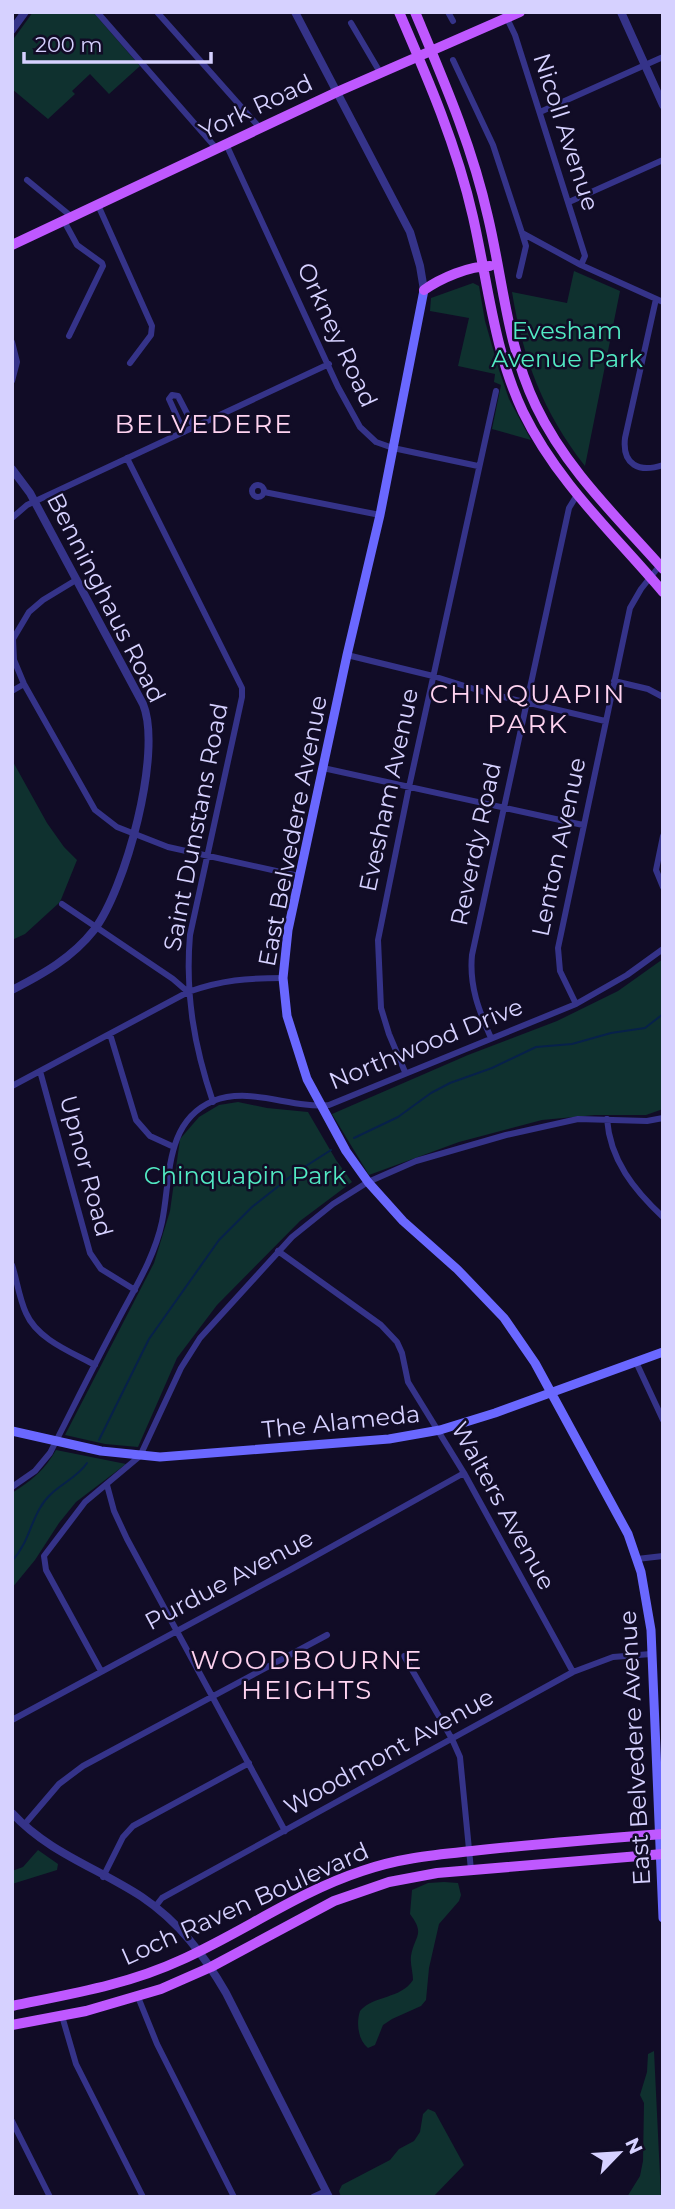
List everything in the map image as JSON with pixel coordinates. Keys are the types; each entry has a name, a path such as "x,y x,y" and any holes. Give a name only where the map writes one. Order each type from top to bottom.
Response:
{"main road":[{"path":"399,12 442,116 464,183 497,339 516,396 543,449 577,495 663,592"},
{"path":"415,12 457,112 471,155 499,267 514,348 529,391 544,423 569,462 662,565"},
{"name":"York Road","path":"12,245 337,92 431,52 505,15 520,12"},
{"path":"424,290 433,290 484,270 499,267"},
{"name":"East Belvedere Avenue","path":"424,290 380,515 286,941 283,978 287,1016 307,1079 319,1106 346,1151 404,1221 496,1308 530,1356 622,1521 637,1559 649,1609 663,1918"},
{"name":"The Alameda","path":"12,1431 101,1451 174,1457 389,1439 440,1430 663,1352"},
{"name":"Loch Raven Boulevard","path":"15,2005 113,1985 151,1972 199,1952 303,1895 346,1876 412,1857 573,1840 661,1834"},
{"name":"Loch Raven Boulevard","path":"16,2024 62,2016 138,1997 211,1967 314,1911 348,1896 413,1877 661,1854"},
{"path":"113,1985 119,2003"},
{"path":"15,2005 16,2024"}],"street":[{"path":"12,30 25,12"},
{"name":"Orkney Road","path":"97,12 221,146 245,183 346,403 360,426 376,442 393,448 478,466"},
{"path":"157,12 260,128"},
{"name":"East Belvedere Avenue","path":"295,12 410,232 424,290"},
{"path":"448,12 453,21"},
{"path":"621,12 663,105"},
{"name":"Nicoll Avenue","path":"505,15 515,35 569,202 585,256 581,265"},
{"path":"351,23 381,74"},
{"path":"540,112 663,57"},
{"path":"453,60 493,145 526,246 519,276"},
{"path":"569,202 663,160"},
{"path":"27,180 68,219 77,245 102,262 103,266 69,336"},
{"path":"98,205 152,326 151,335 130,363"},
{"path":"522,233 581,265 659,301 624,450 627,459 637,467 663,465"},
{"path":"12,342 17,358 14,378"},
{"path":"12,518 34,501 328,364"},
{"name":"Evesham Avenue","path":"405,1072 384,1019 377,951 386,895 496,391"},
{"path":"184,432 170,404 172,395 178,396 194,428"},
{"name":"Saint Dunstans Road","path":"128,458 242,688 190,935 188,992 194,1041 213,1102"},
{"name":"Benninghaus Road","path":"12,468 34,501 143,704 148,718 150,754 134,834 104,914 75,951 60,963 12,990"},
{"path":"264,492 380,515"},
{"name":"Reverdy Road","path":"491,1038 476,1000 471,965 569,508 577,495"},
{"name":"Lenton Avenue","path":"576,1004 560,971 557,953 630,608 634,597 662,565"},
{"path":"76,580 34,606 13,639 13,650 14,660 24,684 95,810 117,827 169,847 299,876"},
{"path":"347,655 605,721"},
{"path":"614,681 648,689 663,697"},
{"path":"12,691 24,684"},
{"path":"323,768 583,825"},
{"path":"663,835 656,870 663,887"},
{"path":"62,904 136,953 188,992"},
{"name":"Northwood Drive","path":"213,1102 237,1096 329,1105 576,1004 627,975 663,948"},
{"path":"12,1075 15,1085 188,992 209,984 243,978 283,978"},
{"path":"110,1034 136,1120 150,1136 174,1147"},
{"name":"Upnor Road","path":"40,1072 90,1252 100,1269 135,1290"},
{"path":"12,1488 35,1471 56,1441 135,1290 161,1227 176,1137 200,1109 213,1102"},
{"path":"101,1671 46,1570 44,1556 85,1502 140,1456 192,1349 278,1251 318,1215 369,1182 416,1161 569,1120 647,1121 663,1118"},
{"path":"607,1119 610,1141 624,1172 645,1201 663,1217"},
{"name":"Walters Avenue","path":"278,1251 381,1325 394,1338 402,1353 408,1382 440,1430 573,1672"},
{"path":"12,1265 25,1311 31,1321 50,1340 95,1365"},
{"path":"636,1362 663,1420"},
{"name":"Purdue Avenue","path":"12,1720 464,1473"},
{"path":"107,1485 114,1511 127,1539 285,1831"},
{"path":"637,1559 663,1556"},
{"path":"24,1825 59,1784 74,1772 327,1635"},
{"name":"Woodmont Avenue","path":"155,1908 162,1898 573,1672 613,1657 652,1654"},
{"path":"404,1656 452,1739 461,1763 471,1870"},
{"path":"103,1877 123,1837 134,1826 249,1763"},
{"path":"12,1813 59,1852 141,1897 175,1924 211,1967 236,2010 328,2194 313,2197"},
{"path":"138,1997 157,2044 234,2197"},
{"path":"62,2016 76,2064 143,2197"},
{"path":"12,2121 50,2197"}],"green space":[{"path":"33,12 93,12 140,66 109,94 90,74 72,91 75,94 48,119 12,89 12,41"},
{"name":"Evesham Avenue Park","path":"574,271 620,291 585,466 557,425 537,384 522,340 512,292 567,303"},
{"name":"Evesham Avenue Park","path":"473,283 479,286 485,321 509,399 531,440 492,429 501,385 494,382 495,374 458,366 469,318 430,311 431,298"},
{"path":"12,760 47,823 77,860 60,902 25,934 12,940"},
{"name":"Chinquapin Park","path":"663,959 663,1109 646,1115 595,1115 542,1120 459,1142 369,1175 332,1114 468,1055 557,1021 618,991"},
{"name":"Chinquapin Park","path":"238,1102 308,1112 352,1182 300,1221 217,1305 177,1358 138,1447 105,1444 65,1435 154,1263 170,1211 180,1139 199,1117 219,1105"},
{"path":"56,1450 126,1464 76,1502 12,1588 12,1493 37,1474"},
{"path":"38,1850 58,1864 57,1870 12,1884 12,1871 23,1867"},
{"path":"428,1883 458,1883 461,1895 439,1924 429,1968 426,2000 421,2006 383,2025 375,2045 368,2048 359,2031 360,2011 372,2002 402,1991 413,1980 411,1956 418,1931 410,1914 412,1890"},
{"path":"654,2051 661,2197 627,2197 640,2176 643,2161 644,2103 640,2095 647,2072 648,2054"},
{"path":"428,2109 435,2112 464,2165 433,2197 341,2197 339,2191 342,2185 390,2160 399,2149 414,2141 420,2132 423,2114"}],"waterway":[{"path":"354,1138 398,1117 450,1083 492,1068 536,1047 572,1044 611,1033 645,1028 663,1014"},
{"path":"99,1440 149,1339 219,1240 252,1207 295,1173 331,1150"},
{"path":"12,1561 22,1548 45,1501 87,1463"}],"district":[{"name":"BELVEDERE","path":"204,424"},
{"name":"CHINQUAPIN PARK","path":"528,709"},
{"name":"WOODBOURNE HEIGHTS","path":"307,1675"}]}
